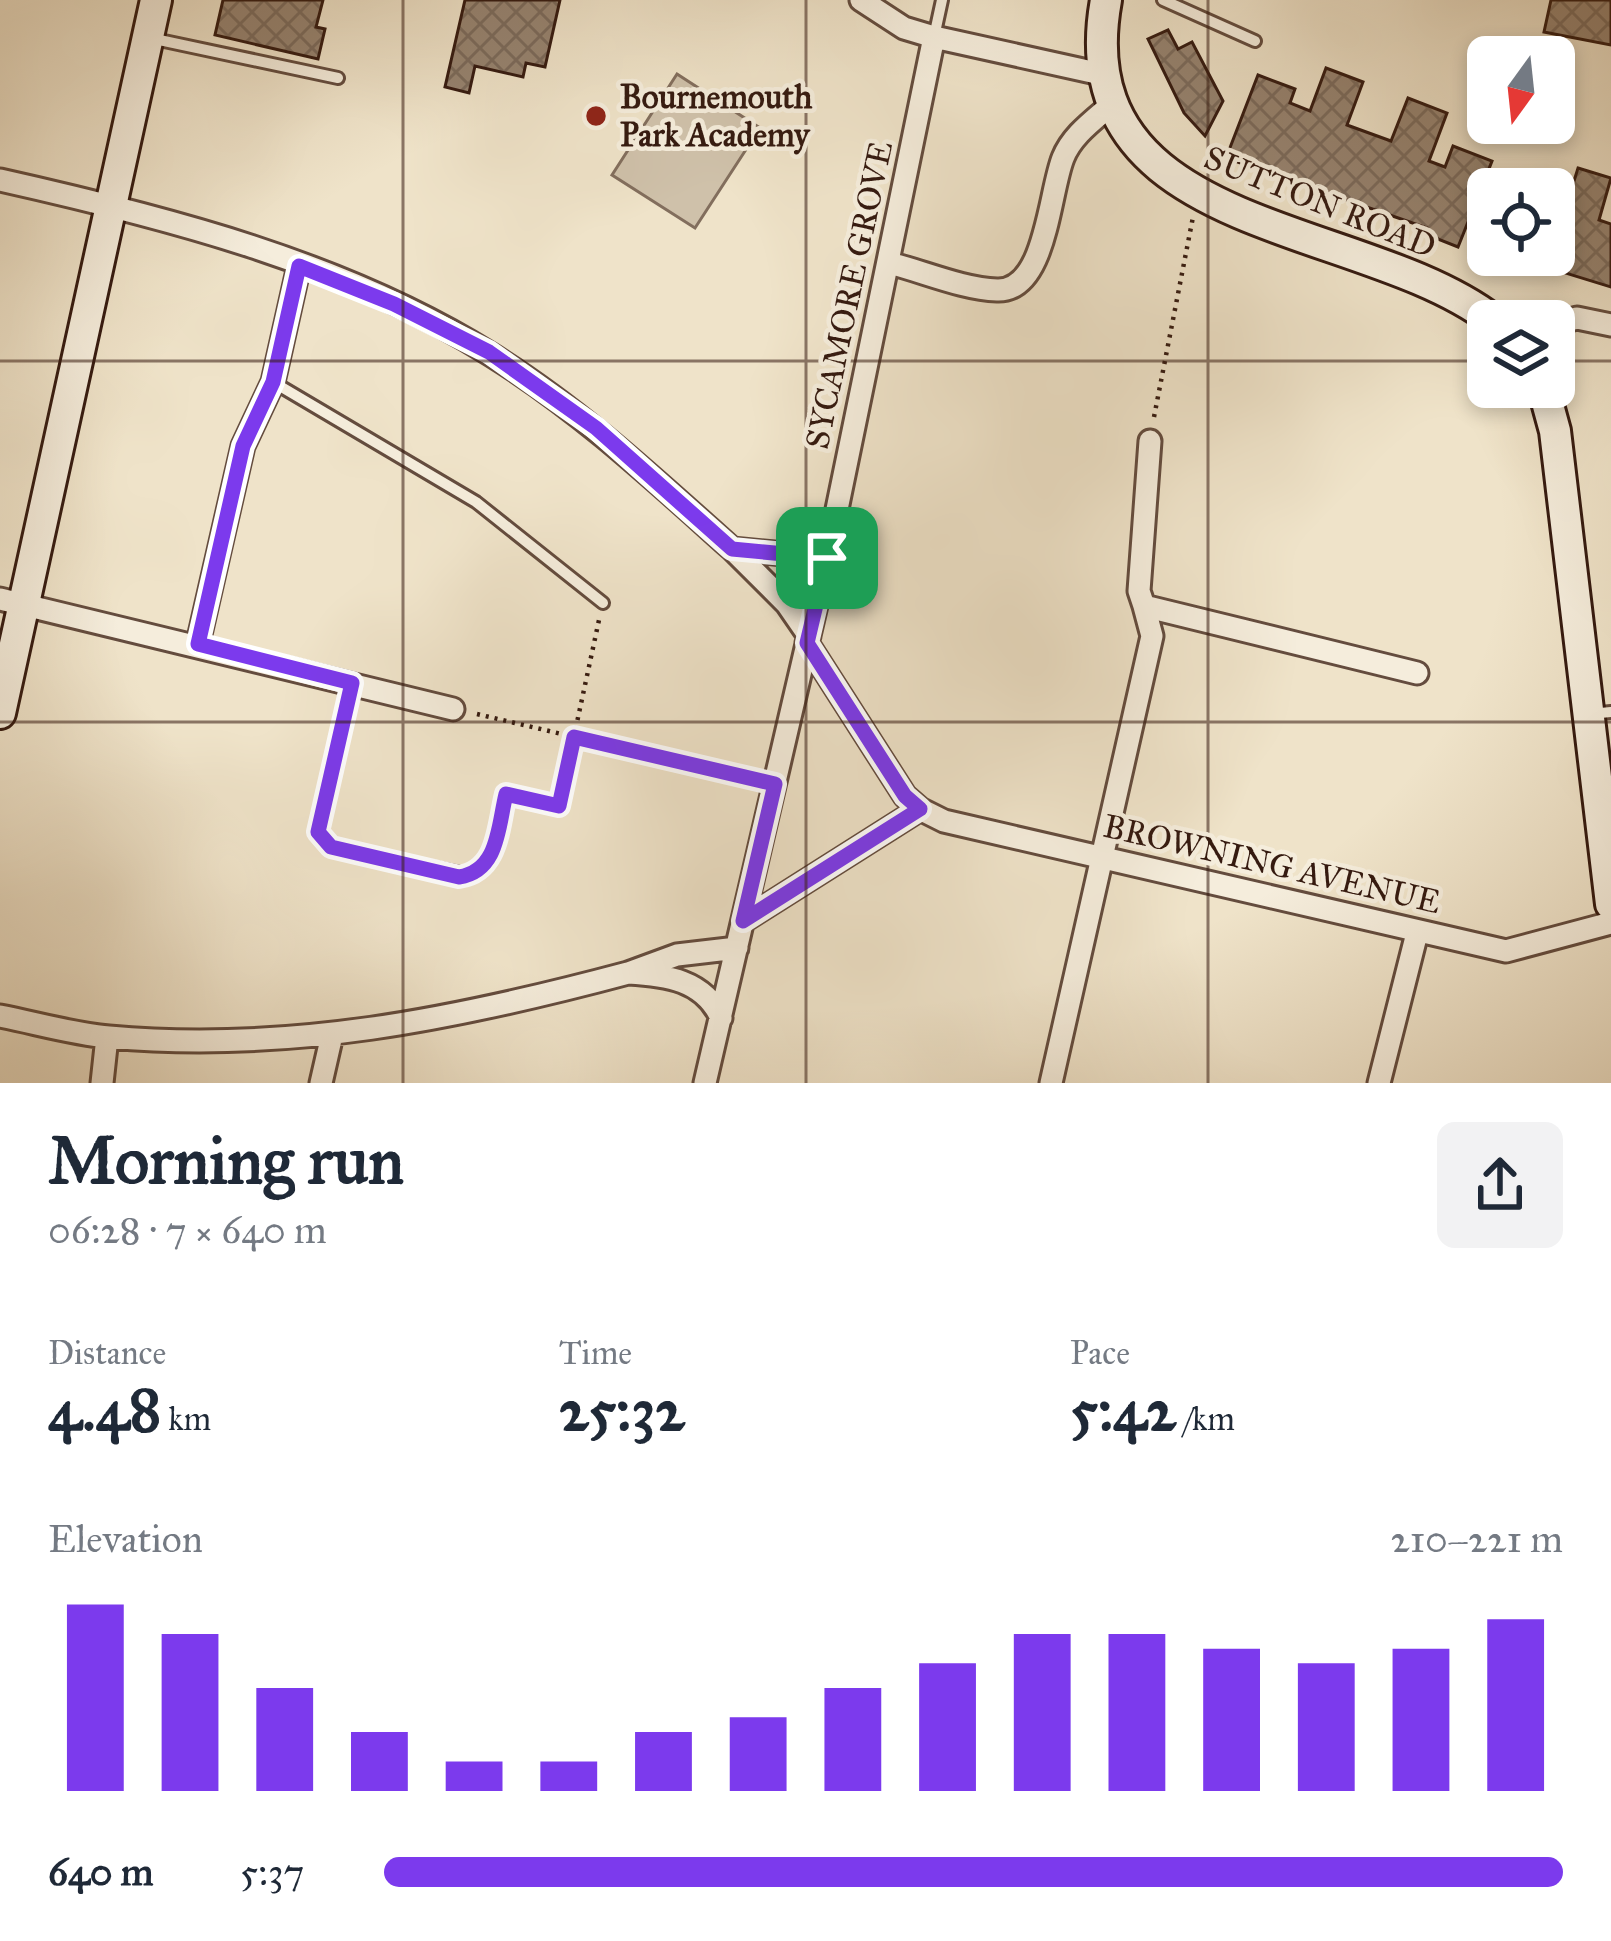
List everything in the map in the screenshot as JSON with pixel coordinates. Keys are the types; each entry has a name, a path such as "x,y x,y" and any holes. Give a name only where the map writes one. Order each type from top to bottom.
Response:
{"main road":[{"path":"0,713 12,601 156,0"},
{"name":"SUTTON ROAD","path":"1106,0 1101,74 1130,136 1153,162 1197,195 1419,280 1467,306"},
{"path":"1549,408 1599,713 1611,904"}],"street":[{"path":"861,0 904,28 1101,74"},
{"name":"SYCAMORE GROVE","path":"705,1083 827,558 934,37"},
{"path":"889,262 998,290 1018,286 1032,271 1072,140 1112,104"},
{"path":"0,180 110,206 299,266 394,304 489,352 596,428 732,549 802,621 808,639 905,796 920,809 743,921"},
{"path":"198,644 243,446 273,382 299,266"},
{"path":"1575,319 1611,325"},
{"path":"1051,1083 1152,636 1139,591 1150,441"},
{"path":"732,549 827,558"},
{"path":"12,601 453,709"},
{"path":"1144,606 1417,673"},
{"name":"BROWNING AVENUE","path":"920,809 944,821 1506,950 1611,923"},
{"path":"1379,1083 1417,933"},
{"path":"0,1016 107,1037 332,1035 475,1014 628,974 677,955 737,948"},
{"path":"628,974 687,983 714,1001 722,1018"},
{"path":"321,1083 332,1035"},
{"path":"102,1083 107,1037"}],"lane":[{"path":"934,37 942,0"},
{"path":"1163,0 1255,41"},
{"path":"147,37 338,78"},
{"path":"273,382 476,502 603,603"},
{"path":"352,683 318,832 331,847 459,877 471,875 490,861 506,794"}],"path":[{"path":"1150,441 1197,195"},
{"path":"506,794 559,806 603,603"},
{"path":"453,709 775,784"}],"shaded area":[{"path":"677,74 760,128 695,228 612,175"}],"building":[{"path":"223,0 323,0 316,27 325,29 318,59 215,35"},
{"path":"465,0 560,0 545,67 526,63 523,77 475,66 469,93 445,87"},
{"path":"1551,0 1611,0 1611,45 1544,32"},
{"path":"1168,30 1178,49 1192,42 1223,101 1205,136 1184,113 1148,39"},
{"path":"1326,68 1363,82 1347,125 1391,141 1408,98 1447,113 1429,161 1445,167 1453,146 1492,161 1489,168 1467,168 1467,224 1458,247 1425,234 1427,228 1226,158 1258,75 1295,89 1290,103 1310,111"},
{"path":"1578,168 1611,178 1599,220 1611,224 1611,287 1575,276"}],"place":[{"name":"Bournemouth Park Academy","path":"596,116"}],"route":[{"path":"299,266 394,304 489,352 596,428 732,549 796,559 827,558 807,643 905,796 920,809 743,921 775,784 574,737 559,806 506,794 490,861 471,875 459,877 331,847 318,832 352,683 198,644 243,446 273,382 299,266"}]}
